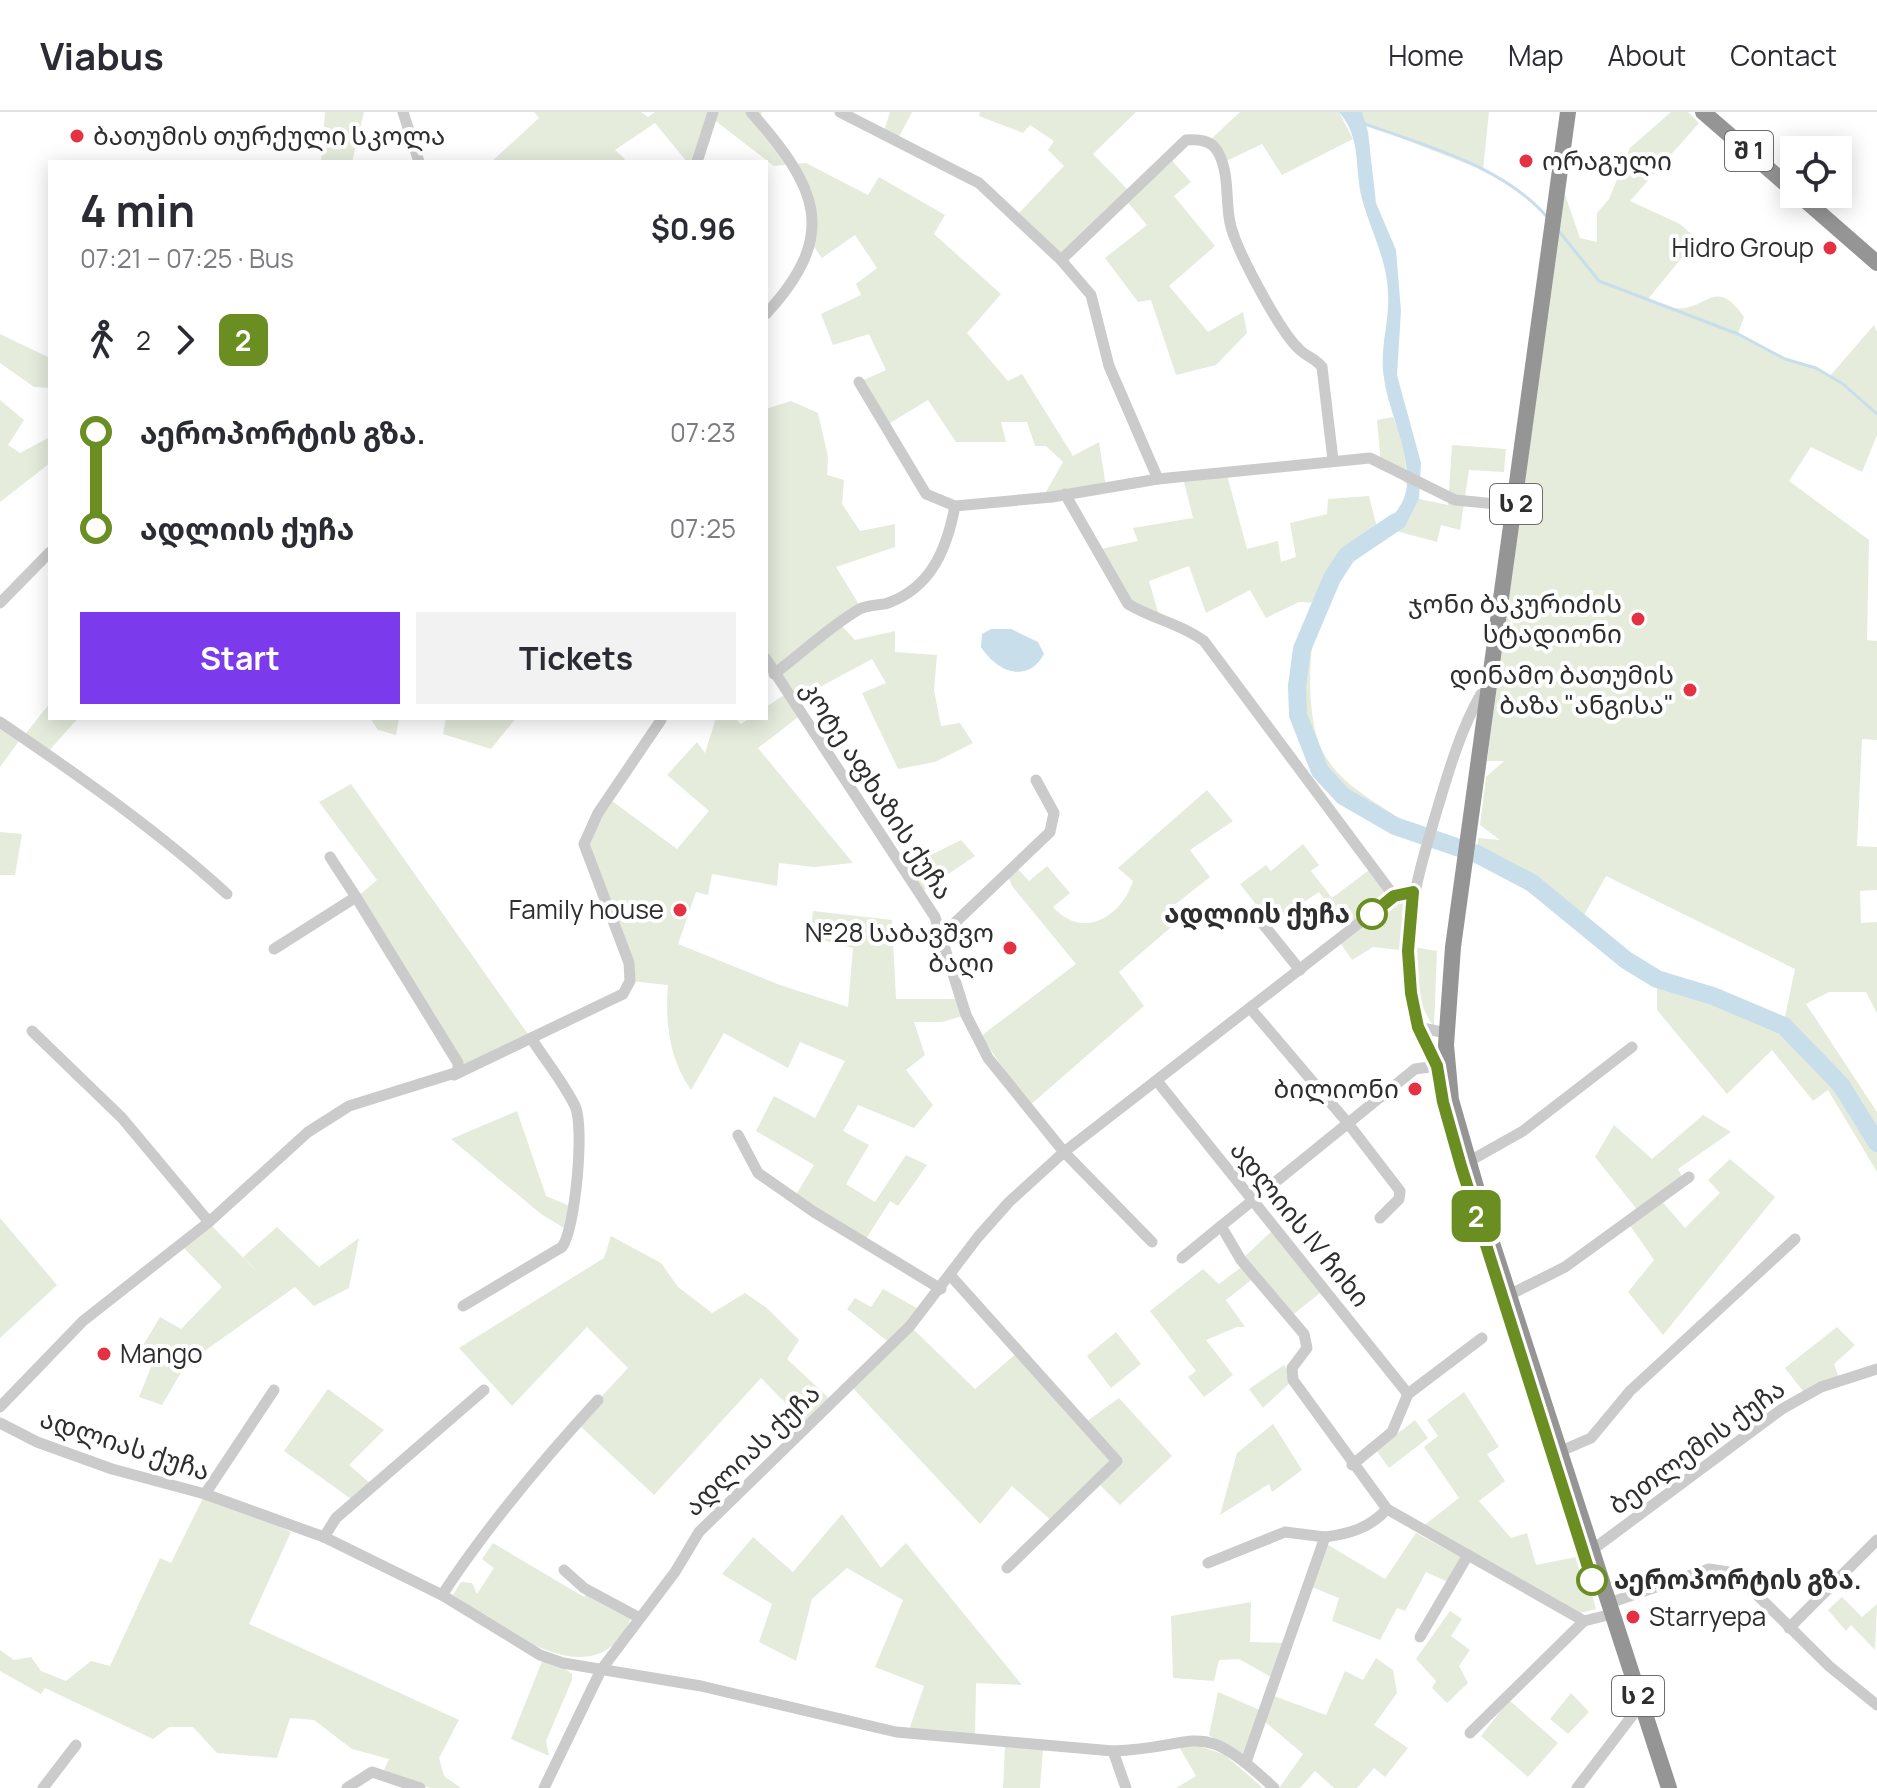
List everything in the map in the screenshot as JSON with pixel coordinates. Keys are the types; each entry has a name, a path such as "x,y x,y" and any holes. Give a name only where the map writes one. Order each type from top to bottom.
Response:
{"highway":[{"name":"ს 2","path":"1559,112 1547,240 1460,866 1437,1066 1443,1102 1461,1166 1606,1610 1669,1788"},
{"name":"ს 2","path":"1551,203 1568,112"},
{"name":"შ 1","path":"1703,112 1780,178"},
{"name":"შ 1","path":"1814,208 1877,263"},
{"name":"ს 2","path":"1465,832 1507,505 1547,240"},
{"name":"ს 2","path":"1442,1032 1451,1100 1468,1162 1592,1550 1635,1712 1660,1788"}],"street":[{"path":"403,112 418,160"},
{"path":"698,160 708,139 713,112"},
{"path":"751,112 792,164 810,197 814,216 804,262 791,285 768,312"},
{"path":"840,112 979,183 1061,260 1091,295 1109,366 1158,479"},
{"path":"1061,260 1186,140 1208,142 1217,151 1225,172 1226,205 1234,236 1285,332 1299,349 1322,367 1333,460"},
{"path":"859,382 926,494 955,506 1065,494 1158,479 1214,476 1370,458 1455,500 1507,505"},
{"path":"1065,494 1128,604 1144,614 1187,628 1204,641 1394,896"},
{"path":"774,674 861,608 887,604 912,591 936,567 949,539 955,506"},
{"path":"0,603 48,554"},
{"name":"კოტე აფხაზის ქუჩა","path":"768,663 935,917 966,1015 988,1058 1064,1152 1152,1242"},
{"path":"1182,1258 1415,1069 1437,1066 1418,1027 1411,993 1408,951 1413,892 1463,730 1481,694"},
{"path":"0,1407 83,1321 209,1222 308,1132 349,1106 453,1076 623,994 630,981 629,963 584,844 598,813 661,720"},
{"path":"0,722 179,852 227,894"},
{"path":"941,936 1050,832 1054,813 1036,780"},
{"path":"330,857 458,1063 453,1076"},
{"name":"ადლიას ქუჩა","path":"0,1423 37,1442 112,1469 205,1494 324,1537 442,1595 540,1655 601,1670 638,1617 675,1572 699,1532 910,1326 1009,1202 1064,1152 1394,896 1413,892"},
{"path":"274,949 356,897"},
{"path":"1254,913 1300,970"},
{"path":"1250,1008 1347,1122 1400,1191 1399,1199 1380,1218"},
{"path":"1418,1027 1442,1032"},
{"path":"32,1031 122,1118 209,1222"},
{"path":"463,1306 562,1247 569,1231 579,1136 577,1108 531,1038"},
{"path":"1468,1162 1523,1131 1632,1047"},
{"name":"ადლიის IV ჩიხი","path":"1157,1081 1408,1394"},
{"path":"738,1135 758,1173 814,1212 941,1289"},
{"path":"1509,1295 1565,1267 1689,1177"},
{"path":"1221,1226 1241,1260 1304,1334 1307,1348 1290,1373 1352,1465 1387,1509 1584,1621"},
{"path":"1561,1451 1591,1438 1630,1391 1795,1239"},
{"path":"950,1275 1117,1461 1007,1568"},
{"path":"1352,1465 1392,1432 1408,1394 1482,1338"},
{"name":"ბეთლემის ქუჩა","path":"1592,1550 1782,1409 1821,1387 1877,1369"},
{"path":"205,1494 274,1390"},
{"path":"324,1537 336,1518 484,1390"},
{"path":"442,1595 484,1532 546,1456 598,1400"},
{"path":"1208,1563 1285,1532 1325,1537 1362,1528 1377,1520 1387,1509"},
{"path":"1246,1762 1325,1537"},
{"path":"1789,1628 1877,1540"},
{"path":"1420,1637 1468,1555"},
{"path":"1470,1733 1584,1621 1709,1569 1735,1573 1789,1628 1877,1705"},
{"path":"564,1570 584,1588 638,1617"},
{"path":"544,1788 601,1670 701,1686 896,1732 1113,1751 1139,1750 1186,1739 1208,1740 1246,1762 1274,1788"},
{"path":"1577,1788 1635,1712"},
{"path":"43,1788 76,1745"},
{"path":"1113,1751 1126,1788"},
{"path":"347,1788 372,1772 420,1788"}],"green space":[{"path":"325,112 364,112 352,160 321,160"},
{"path":"534,112 641,112 648,117 655,112 762,112 759,121 792,164 774,166 713,119 698,160 685,160 655,123 615,150 624,160 493,160 539,118"},
{"path":"890,112 912,112 898,139 884,131"},
{"path":"980,112 1136,112 1093,154 1131,193 1169,157 1191,182 1174,196 1215,246 1169,286 1208,332 1243,312 1247,333 1216,365 1176,375 1151,300 1138,302 1105,258 1147,225 1125,199 1061,260 1017,215 1064,166 1048,150 1054,141 1030,125 1023,133 979,116"},
{"path":"1240,112 1339,112 1353,139 1282,175 1262,144 1222,163 1208,142"},
{"path":"1362,112 1489,112 1483,170 1365,124"},
{"name":"დინამო ბათუმის ბაზა \"ანგისა\"","path":"1671,112 1688,112 1699,123 1630,201 1680,224 1697,239 1648,299 1670,307 1685,308 1710,298 1725,298 1744,317 1738,334 1785,359 1816,368 1830,376 1874,325 1877,332 1877,435 1862,472 1811,447 1789,481 1869,540 1867,640 1877,641 1877,740 1862,739 1857,846 1877,847 1877,890 1860,891 1861,923 1877,922 1877,1013 1866,992 1829,992 1806,1004 1877,1112 1877,1172 1828,1090 1813,1101 1772,1050 1727,1094 1657,1010 1657,979 1713,996 1783,1026 1795,969 1606,876 1580,922 1532,883 1477,854 1478,838 1500,840 1480,825 1486,777 1504,761 1487,761 1564,192 1580,238 1597,242 1597,213 1609,199 1630,148"},
{"path":"806,163 868,195 879,177 945,215 934,234 1001,294 967,333 1008,381 1022,374 1073,456 1099,442 1106,487 1043,497 1063,462 1046,446 1035,446 1027,422 1001,422 1006,442 956,442 928,400 885,426 859,382 886,370 869,334 833,345 821,314 861,295 856,284 877,268 855,235 822,258 810,241 814,216 792,164"},
{"path":"0,334 48,357 48,388 34,387 0,363"},
{"path":"0,400 24,420 8,445 20,453 48,438 48,465 0,502"},
{"path":"791,401 818,413 828,457 827,475 844,480 842,504 860,531 895,524 895,547 836,567 861,608 840,624 855,640 895,631 895,652 937,655 934,690 941,726 960,723 973,743 935,762 898,769 862,693 886,683 872,659 794,701 802,714 758,748 853,863 814,867 779,863 777,886 712,874 708,895 696,892 678,944 780,985 848,1007 853,948 810,937 813,911 892,920 896,999 961,999 966,1015 942,1022 914,1022 925,1055 906,1070 933,1105 914,1128 858,1105 843,1131 869,1145 846,1184 875,1202 906,1155 927,1165 898,1206 890,1201 864,1242 794,1198 814,1165 756,1131 774,1096 815,1118 845,1061 800,1042 788,1068 724,1033 691,1090 670,1040 668,985 630,981 586,835 608,798 677,849 709,811 667,775 697,742 705,753 715,720 737,720 741,724 747,720 768,720 768,706 787,693 768,662 768,408"},
{"path":"1393,417 1404,444 1407,485 1394,471 1381,464 1377,420"},
{"path":"1452,445 1506,449 1504,472 1469,470 1460,530 1441,525 1437,542 1396,531 1405,527 1419,499 1448,505"},
{"path":"1227,475 1247,549 1278,541 1281,562 1296,557 1290,523 1327,514 1328,499 1369,496 1380,539 1346,556 1333,573 1316,622 1310,679 1311,706 1315,731 1331,764 1353,787 1419,835 1369,813 1342,796 1328,782 1308,747 1299,708 1299,668 1321,603 1299,602 1266,618 1250,590 1206,613 1189,566 1149,581 1160,619 1128,604 1096,550 1138,541 1133,528 1193,518 1183,478"},
{"path":"48,706 48,720 76,720 47,753 23,737"},
{"path":"371,720 399,720 396,735 378,730"},
{"path":"446,720 514,720 491,749 443,734"},
{"path":"0,723 22,737 0,767"},
{"path":"351,784 530,1037 457,1071 357,897 377,880 319,802"},
{"path":"1207,790 1233,821 1190,850 1210,877 1168,910 1177,922 1119,972 1144,1006 1029,1106 981,1036 1076,964 1012,886 1007,874 1015,866 1029,881 1047,866 1070,893 1053,907 1077,922 1100,920 1120,905 1133,881 1118,868"},
{"path":"0,832 22,834 15,875 0,875"},
{"path":"961,840 975,856 920,893 905,868"},
{"path":"1303,844 1319,865 1311,871 1332,898 1373,867 1394,896 1413,892 1408,951 1373,947 1352,960 1339,941 1349,932 1319,892 1271,924 1240,884 1266,865 1271,871"},
{"path":"1414,947 1437,951 1434,1027 1417,989"},
{"path":"517,1111 546,1196 572,1207 569,1231 541,1214 451,1139"},
{"path":"1703,1115 1731,1132 1678,1169 1684,1180 1659,1198 1685,1228 1720,1193 1708,1180 1730,1159 1775,1197 1663,1335 1628,1292 1654,1260 1627,1221 1639,1212 1595,1157 1614,1125 1652,1159"},
{"path":"0,1218 57,1285 0,1338"},
{"path":"209,1223 265,1280 243,1257 277,1227 319,1267 359,1238 349,1288 314,1306 295,1287 186,1364 162,1405 139,1397 151,1367 136,1357 160,1317 181,1329 222,1287 180,1244"},
{"path":"1275,1228 1325,1289 1290,1317 1255,1277 1226,1300 1245,1327 1237,1327 1206,1340 1233,1375 1204,1397 1188,1377 1196,1371 1150,1311 1203,1269 1219,1284 1244,1265 1241,1260"},
{"path":"611,1236 661,1263 678,1287 712,1313 745,1293 767,1308 799,1340 787,1359 833,1402 809,1427 761,1378 654,1495 577,1423 628,1368 587,1327 512,1406 459,1348 604,1258"},
{"path":"883,1289 922,1311 910,1326 975,1389 1018,1352 1083,1424 1119,1398 1172,1456 1120,1505 1096,1481 1054,1523 1012,1486 980,1524 850,1385 891,1344 847,1309 855,1298 871,1307"},
{"path":"1837,1327 1855,1345 1834,1364 1840,1381 1806,1395 1785,1368"},
{"path":"1116,1332 1141,1364 1111,1388 1087,1356"},
{"path":"1284,1365 1293,1380 1263,1408 1249,1389"},
{"path":"328,1389 384,1430 349,1465 372,1485 354,1501 284,1451"},
{"path":"1464,1392 1499,1447 1487,1454 1505,1481 1479,1501 1511,1538 1527,1533 1536,1565 1581,1556 1596,1609 1580,1613 1418,1530 1459,1498 1424,1447 1438,1436 1427,1420"},
{"path":"1415,1420 1428,1438 1389,1468 1376,1450"},
{"path":"1273,1424 1302,1470 1272,1492 1269,1484 1220,1515 1237,1453"},
{"path":"205,1494 291,1532 249,1624 459,1720 439,1758 444,1776 461,1788 430,1788 384,1770 389,1759 352,1749 314,1720 290,1718 277,1758 217,1753 193,1727 169,1727 153,1739 45,1688 41,1694 0,1671 0,1650 14,1660 31,1657 41,1671 66,1681 91,1661 110,1666 160,1558 171,1563"},
{"path":"842,1514 881,1568 906,1543 1022,1685 976,1683 975,1736 909,1730 924,1686 875,1667 903,1600 847,1568 812,1599 796,1661 759,1642 772,1604 722,1574 753,1537 793,1572"},
{"path":"1416,1533 1463,1558 1450,1583 1426,1572 1405,1611 1397,1608 1380,1640 1332,1621 1339,1598 1309,1586 1325,1543 1385,1579"},
{"path":"493,1543 584,1597 588,1592 631,1618 615,1643 595,1655 572,1656 546,1650 453,1595 461,1582 472,1583 477,1594 494,1568 482,1559"},
{"path":"1842,1597 1862,1617 1877,1604 1875,1650 1851,1625 1846,1631 1828,1610"},
{"path":"1251,1602 1250,1642 1284,1643 1273,1678 1239,1659 1219,1660 1214,1681 1173,1678 1171,1616"},
{"path":"1450,1611 1462,1619 1451,1636 1470,1650 1459,1666 1468,1683 1447,1703 1432,1688 1436,1681 1416,1659"},
{"path":"1376,1658 1393,1670 1397,1693 1374,1725 1408,1748 1385,1777 1374,1768 1357,1788 1334,1788 1315,1771 1300,1788 1279,1788 1303,1754 1264,1721 1274,1696 1326,1715 1345,1671 1363,1680"},
{"path":"543,1659 557,1663 572,1674 546,1741 549,1756 511,1739"},
{"path":"1218,1692 1262,1711 1248,1753 1242,1755 1209,1735"},
{"path":"1571,1693 1589,1712 1568,1734 1550,1719"},
{"path":"1509,1700 1558,1743 1528,1777 1481,1736"},
{"path":"1194,1744 1225,1755 1263,1788 1176,1788 1196,1776 1178,1745"},
{"path":"1005,1747 1043,1749 1040,1788 1003,1788"}],"water":[{"path":"1339,112 1362,112 1368,132 1376,203 1396,250 1401,311 1397,375 1421,463 1419,499 1405,527 1380,539 1377,528 1393,515 1404,499 1407,471 1384,378 1388,304 1385,269 1362,199 1351,132"},
{"path":"991,629 1011,629 1038,642 1044,654 1037,664 1021,672 1003,668 981,647 982,634"}],"waterway":[{"path":"1362,123 1462,159 1486,171 1509,184 1548,218"},
{"path":"1558,230 1599,281 1738,334 1785,359 1816,368 1843,384 1877,414"},
{"path":"1396,522 1347,555 1332,578 1302,649 1297,686 1298,715 1320,771 1343,796 1395,826 1477,854 1532,883 1626,960 1657,979 1713,996 1784,1026 1841,1085 1877,1143"}],"bus line":[{"name":"2","path":"1372,914 1394,896 1413,892 1408,951 1411,993 1418,1027 1437,1066 1443,1102 1486,1249 1592,1580"}],"place":[{"name":"ბათუმის თურქული სკოლა","path":"77,136"},
{"name":"ორაგული","path":"1526,161"},
{"name":"Hidro Group","path":"1830,248"},
{"name":"ჯონი ბაკურიძის სტადიონი","path":"1638,619"},
{"name":"დინამო ბათუმის ბაზა \"ანგისა\"","path":"1690,690"},
{"name":"Family house","path":"680,910"},
{"name":"ადლიის ქუჩა","path":"1372,914"},
{"name":"№28 საბავშვო ბაღი","path":"1010,948"},
{"name":"ბილიონი","path":"1415,1089"},
{"name":"Mango","path":"104,1354"},
{"name":"აეროპორტის გზა.","path":"1592,1580"},
{"name":"Starryepa","path":"1633,1617"}]}
